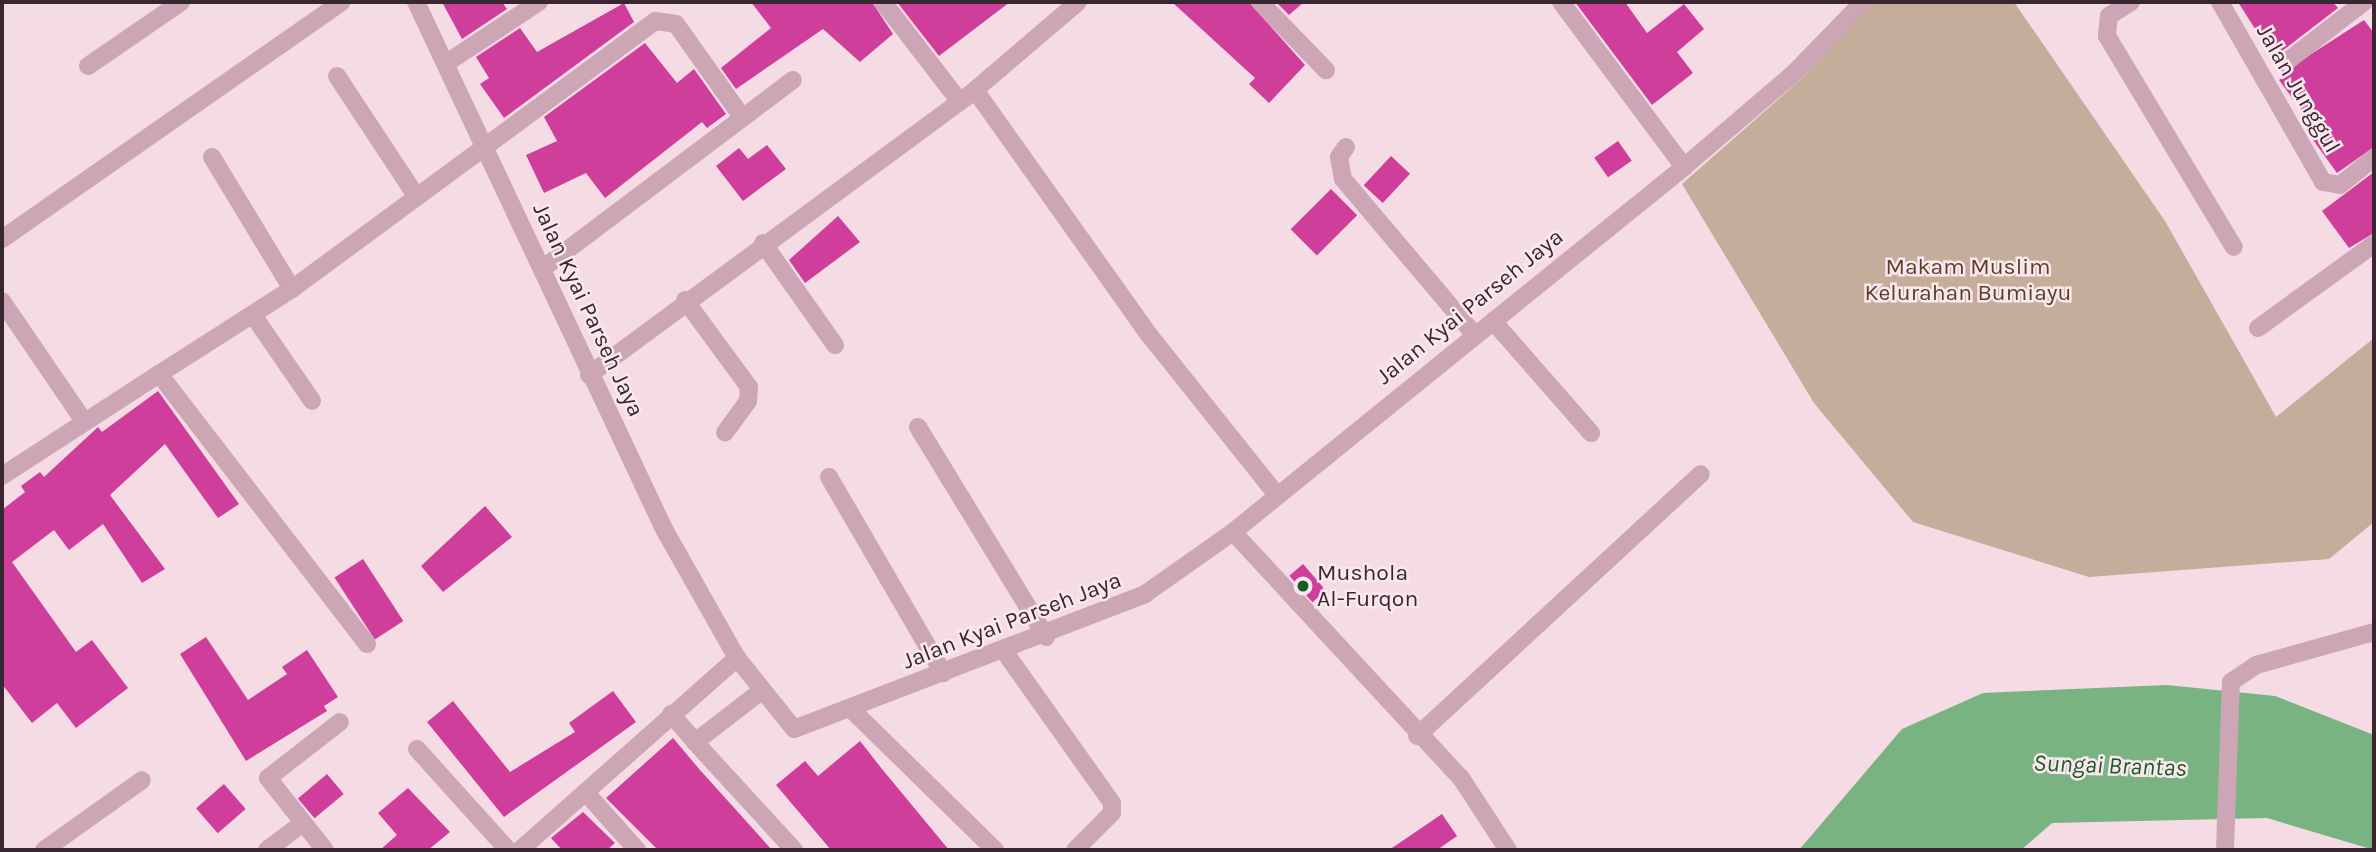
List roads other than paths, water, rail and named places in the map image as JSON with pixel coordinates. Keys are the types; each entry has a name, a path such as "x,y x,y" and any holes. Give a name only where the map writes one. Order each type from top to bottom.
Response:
{"street":[{"path":"88,66 181,2"},
{"path":"2,239 342,2"},
{"name":"Jalan Kyai Parseh Jaya","path":"416,2 448,62 589,375 737,658 760,692 794,729 853,710 943,673 1046,637 1145,594 1233,532 1685,167 1794,73 1863,2"},
{"path":"448,62 539,2"},
{"path":"883,2 960,102"},
{"path":"589,375 685,300 960,102 1078,2"},
{"path":"1260,2 1326,70"},
{"path":"1561,2 1685,167"},
{"path":"2131,2 2109,16 2107,36 2234,247"},
{"name":"Jalan Junggul","path":"2220,2 2323,182 2340,185 2374,158"},
{"path":"2289,60 2364,2"},
{"path":"2,476 292,289 655,21 676,24 740,114"},
{"path":"337,76 416,196"},
{"path":"542,269 740,114 793,80"},
{"path":"975,90 1150,335 1277,495"},
{"path":"1346,147 1338,169 1361,205 1475,335"},
{"path":"212,157 292,289"},
{"path":"763,243 835,345"},
{"path":"2259,328 2374,244"},
{"path":"685,300 749,387 748,401 725,433"},
{"path":"2,301 84,421"},
{"path":"254,315 312,401"},
{"path":"1493,321 1591,433"},
{"path":"159,374 367,644"},
{"path":"918,427 1046,637"},
{"path":"1417,736 1701,474"},
{"path":"829,477 943,673"},
{"path":"1233,532 1417,736 1461,778 1508,850"},
{"path":"2225,850 2231,682 2256,665 2374,632"},
{"path":"1004,651 1112,803 1112,813 1075,850"},
{"path":"520,850 588,795 671,714 737,658"},
{"path":"695,742 760,692"},
{"path":"853,710 995,850"},
{"path":"671,714 794,850"},
{"path":"325,850 268,778 340,722"},
{"path":"417,749 508,850"},
{"path":"44,850 142,780"},
{"path":"588,795 637,850"},
{"path":"267,850 303,823"}],"water":[{"name":"Sungai Brantas","path":"2167,685 2275,696 2374,735 2374,850 2267,818 2052,823 2021,850 1799,850 1902,729 1983,693"}],"place":[{"name":"Mushola Al-Furqon","path":"1303,586"}],"park label":[{"name":"Makam Muslim Kelurahan Bumiayu","path":"1968,280"}]}
